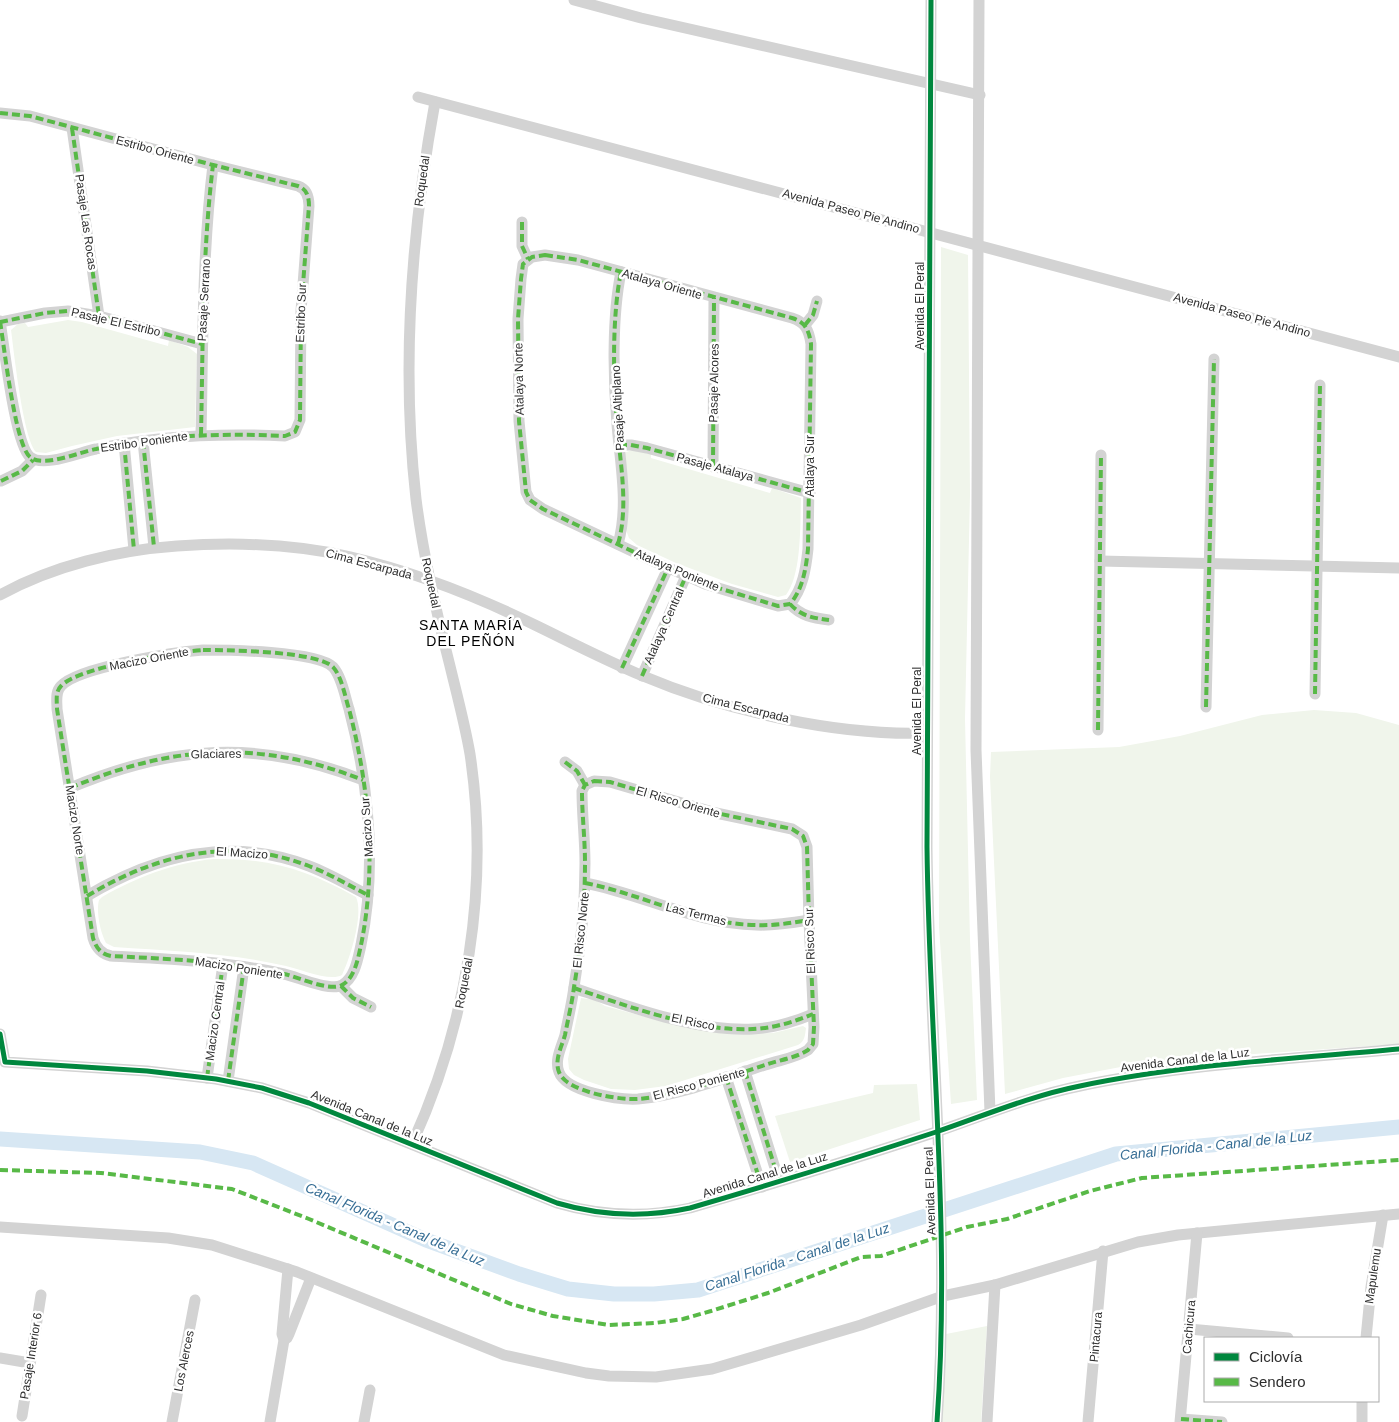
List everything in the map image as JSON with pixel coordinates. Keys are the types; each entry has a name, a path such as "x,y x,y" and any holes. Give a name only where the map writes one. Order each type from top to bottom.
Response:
{"street":[{"path":"574,0 650,20 980,96"},
{"name":"Avenida El Peral","path":"931,0 927,733 928,923 943,1276 937,1422"},
{"path":"980,0 977,245 976,750 990,1112"},
{"name":"Avenida Paseo Pie Andino","path":"418,97 1399,357"},
{"name":"Roquedal","path":"412,1144 434,1089 459,1010 470,950 475,890 476,819 469,753 459,701 430,581 416,498 410,421 410,298 417,218 435,102"},
{"name":"Estribo Oriente","path":"0,113 30,116 298,186 307,193"},
{"name":"Pasaje Las Rocas","path":"72,128 99,316"},
{"name":"Pasaje Serrano","path":"201,435 202,344 209,209 214,165"},
{"name":"Estribo Sur","path":"295,432 300,420 301,310 310,206 307,193"},
{"path":"522,222 522,246 528,259"},
{"name":"Atalaya Oriente","path":"528,259 540,255 552,256 621,272 792,318 805,325"},
{"name":"Atalaya Norte","path":"528,259 522,268 521,279 518,319 518,372 519,421 525,486 530,500"},
{"name":"Pasaje Altiplano","path":"618,544 622,529 623,510 615,393 615,347 617,300 621,272"},
{"name":"Pasaje Alcores","path":"713,467 714,298"},
{"path":"805,325 813,314 817,300"},
{"name":"Pasaje El Estribo","path":"0,322 61,311 81,312 202,344"},
{"path":"0,322 20,435 26,453 33,460 22,471 1,481"},
{"name":"Atalaya Sur","path":"790,604 799,589 807,559 810,493 811,344 805,325"},
{"path":"1206,707 1214,359"},
{"path":"1315,694 1320,385"},
{"name":"Estribo Poniente","path":"33,460 49,461 124,443 201,435 285,436 295,432"},
{"path":"143,441 154,548"},
{"path":"124,443 134,550"},
{"name":"Pasaje Atalaya","path":"619,445 642,447 810,493"},
{"path":"1098,730 1101,454"},
{"name":"Atalaya Poniente","path":"530,500 537,506 686,576 717,588 769,603 782,606 790,604 795,610 805,616 829,620"},
{"name":"Cima Escarpada","path":"0,595 26,582 56,571 134,550 227,544 311,550 353,557 462,593 507,612 622,668 705,698 793,720 860,731 927,733"},
{"path":"1100,561 1399,568"},
{"name":"Atalaya Central","path":"622,668 668,568"},
{"name":"Atalaya Central","path":"642,676 686,576"},
{"name":"Macizo Oriente","path":"59,688 69,680 102,668 154,656 188,651 252,651 320,660 332,667"},
{"name":"Macizo Sur","path":"332,667 342,685 358,749 369,841 368,895 363,936 356,964 350,977 341,986"},
{"name":"Macizo Norte","path":"59,688 57,709 93,938 99,950"},
{"name":"Glaciares","path":"70,788 110,772 144,762 182,754 211,752 244,752 296,759 330,767 363,780"},
{"path":"565,762 577,771 585,786"},
{"name":"El Risco Oriente","path":"585,786 594,781 610,782 725,816 792,829 802,836"},
{"name":"El Risco Norte","path":"559,1073 558,1058 565,1035 574,988 582,926 585,843 582,791 585,786"},
{"name":"El Risco Sur","path":"802,836 807,847 814,1038 811,1047"},
{"name":"El Macizo","path":"87,896 122,877 150,865 186,855 222,850 262,854 300,863 368,895"},
{"name":"Las Termas","path":"585,883 686,913 733,923 764,926 809,920"},
{"name":"Macizo Poniente","path":"99,950 105,955 111,956 244,967 284,974 328,987 341,986"},
{"name":"Macizo Central","path":"208,1078 223,964"},
{"name":"Macizo Central","path":"228,1081 244,967"},
{"path":"341,986 353,998 371,1008"},
{"name":"El Risco","path":"574,988 655,1013 722,1028 763,1029 813,1014"},
{"name":"Avenida Canal de la Luz","path":"0,1034 5,1062 148,1071 208,1078 262,1088 292,1097 557,1203 604,1214 638,1215 672,1212 762,1187 938,1131 990,1112 1078,1086 1154,1072 1262,1060 1399,1049"},
{"name":"El Risco Poniente","path":"559,1073 564,1080 600,1095 626,1099 644,1098 664,1095 726,1077 801,1054 811,1047"},
{"path":"745,1071 779,1181"},
{"path":"726,1077 762,1187"},
{"path":"0,1227 168,1238 231,1249 288,1269 504,1354 586,1373 633,1378 680,1375 712,1369 827,1336 943,1296 995,1285 1103,1251 1158,1237 1399,1214"},
{"name":"Mapulemu","path":"1366,1337 1371,1287 1383,1215"},
{"name":"Cachicura","path":"1180,1420 1197,1233"},
{"name":"Pintacura","path":"1088,1422 1103,1251"},
{"path":"270,1422 284,1340 282,1334 288,1269"},
{"path":"284,1340 290,1334 311,1278"},
{"path":"987,1422 995,1285"},
{"name":"Pasaje Interior 6","path":"22,1416 41,1296"},
{"name":"Los Alerces","path":"172,1422 195,1300"},
{"path":"1188,1329 1277,1337"},
{"path":"0,1358 30,1363"},
{"path":"364,1422 370,1390"},
{"path":"1362,1402 1362,1422"},
{"path":"1180,1420 1222,1422"}],"shaded area":[{"path":"941,247 968,255 970,495 965,719 970,940 977,1100 951,1104 939,927"},
{"path":"68,320 82,322 168,346 169,340 188,347 197,354 195,427 117,436 46,453 36,452 31,444 23,413 11,330 18,324 25,323 28,327"},
{"path":"632,450 651,454 651,458 770,493 772,488 801,498 798,562 791,586 786,595 778,597 732,584 676,563 637,545 629,538 626,530 624,453"},
{"path":"1314,710 1356,713 1399,725 1399,1044 1170,1060 1131,1065 1063,1078 1005,1094 990,777 991,752 1119,747 1180,736 1262,715"},
{"path":"214,859 271,863 305,873 356,897 358,905 357,925 349,958 342,975 337,977 323,976 286,966 244,958 114,947 106,943 98,916 99,900 102,897 128,883 156,872 184,864"},
{"path":"581,998 595,1000 605,1006 668,1023 736,1034 773,1033 803,1026 806,1028 803,1040 798,1045 666,1086 635,1090 611,1089 584,1080 574,1075 569,1069 568,1059"},
{"path":"917,1084 920,1120 790,1162 775,1116 873,1093 874,1085"},
{"path":"987,1326 981,1422 942,1422 946,1334"}],"waterway":[{"name":"Canal Florida - Canal de la Luz","path":"0,1139 200,1152 253,1163 426,1240 519,1274 568,1289 614,1294 654,1294 698,1290 1116,1154 1399,1127"}],"marked path":[{"path":"0,113 30,116 304,189 308,197 309,206 301,311 300,420 295,432 285,436 213,435 166,438 119,444 52,460 36,460 30,457 25,449 15,415 0,321"},
{"path":"72,128 99,316"},
{"path":"201,435 205,266 213,165"},
{"path":"522,222 522,246 528,259"},
{"path":"545,255 578,260 792,318 806,327 811,344 808,549 801,585 790,604 778,606 705,584 543,509 530,500 526,492 519,421 518,319 523,264 532,257 545,255"},
{"path":"618,544 623,515 623,500 614,347 616,308 621,272"},
{"path":"713,467 714,298"},
{"path":"805,325 813,315 817,301"},
{"path":"0,322 45,313 68,311 99,316 202,344"},
{"path":"1206,707 1214,359"},
{"path":"1315,694 1320,385"},
{"path":"143,441 154,547"},
{"path":"124,443 134,550"},
{"path":"619,445 647,448 810,493"},
{"path":"1098,730 1101,455"},
{"path":"1,481 22,471 33,460"},
{"path":"622,668 668,568"},
{"path":"642,676 686,576"},
{"path":"790,604 808,616 829,620"},
{"path":"203,650 271,652 309,658 324,662 333,667 339,676 349,709 362,767 370,856 366,916 361,945 353,973 342,985 330,987 284,974 220,963 111,956 97,948 94,942 57,709 58,691 61,686 71,679 106,667 151,657 203,650"},
{"path":"70,788 144,763 216,752 251,753 288,758 325,767 363,780"},
{"path":"565,762 577,771 585,785"},
{"path":"594,781 610,782 716,813 792,829 803,836 807,847 814,1027 813,1044 808,1050 793,1057 702,1085 669,1094 638,1099 606,1096 582,1090 564,1079 559,1072 557,1063 572,999 579,956 583,909 585,863 582,791 585,785 594,781"},
{"path":"87,896 113,881 167,860 223,851 251,852 280,857 317,869 368,895"},
{"path":"585,883 712,920 756,925 809,920"},
{"path":"207,1078 223,964"},
{"path":"228,1081 244,967"},
{"path":"341,986 353,998 371,1007"},
{"path":"574,988 662,1016 731,1029 769,1027 799,1020 813,1014"},
{"path":"745,1071 779,1181"},
{"path":"726,1077 762,1187"},
{"path":"0,1170 101,1173 232,1189 309,1219 511,1304 553,1316 609,1325 655,1323 683,1319 768,1293 861,1257 881,1256 967,1227 1007,1219 1090,1191 1142,1178 1399,1160"},
{"path":"1181,1419 1222,1422"}],"cycle path":[{"path":"931,0 927,847 941,1206 941,1350 937,1422"},
{"path":"0,1034 5,1062 147,1071 216,1079 262,1088 309,1103 557,1203 590,1211 623,1214 656,1213 690,1208 874,1152 1061,1090 1159,1072 1199,1067 1399,1049"}],"district":[{"name":"SANTA MARÍA DEL PEÑÓN","path":"471,634"}]}
